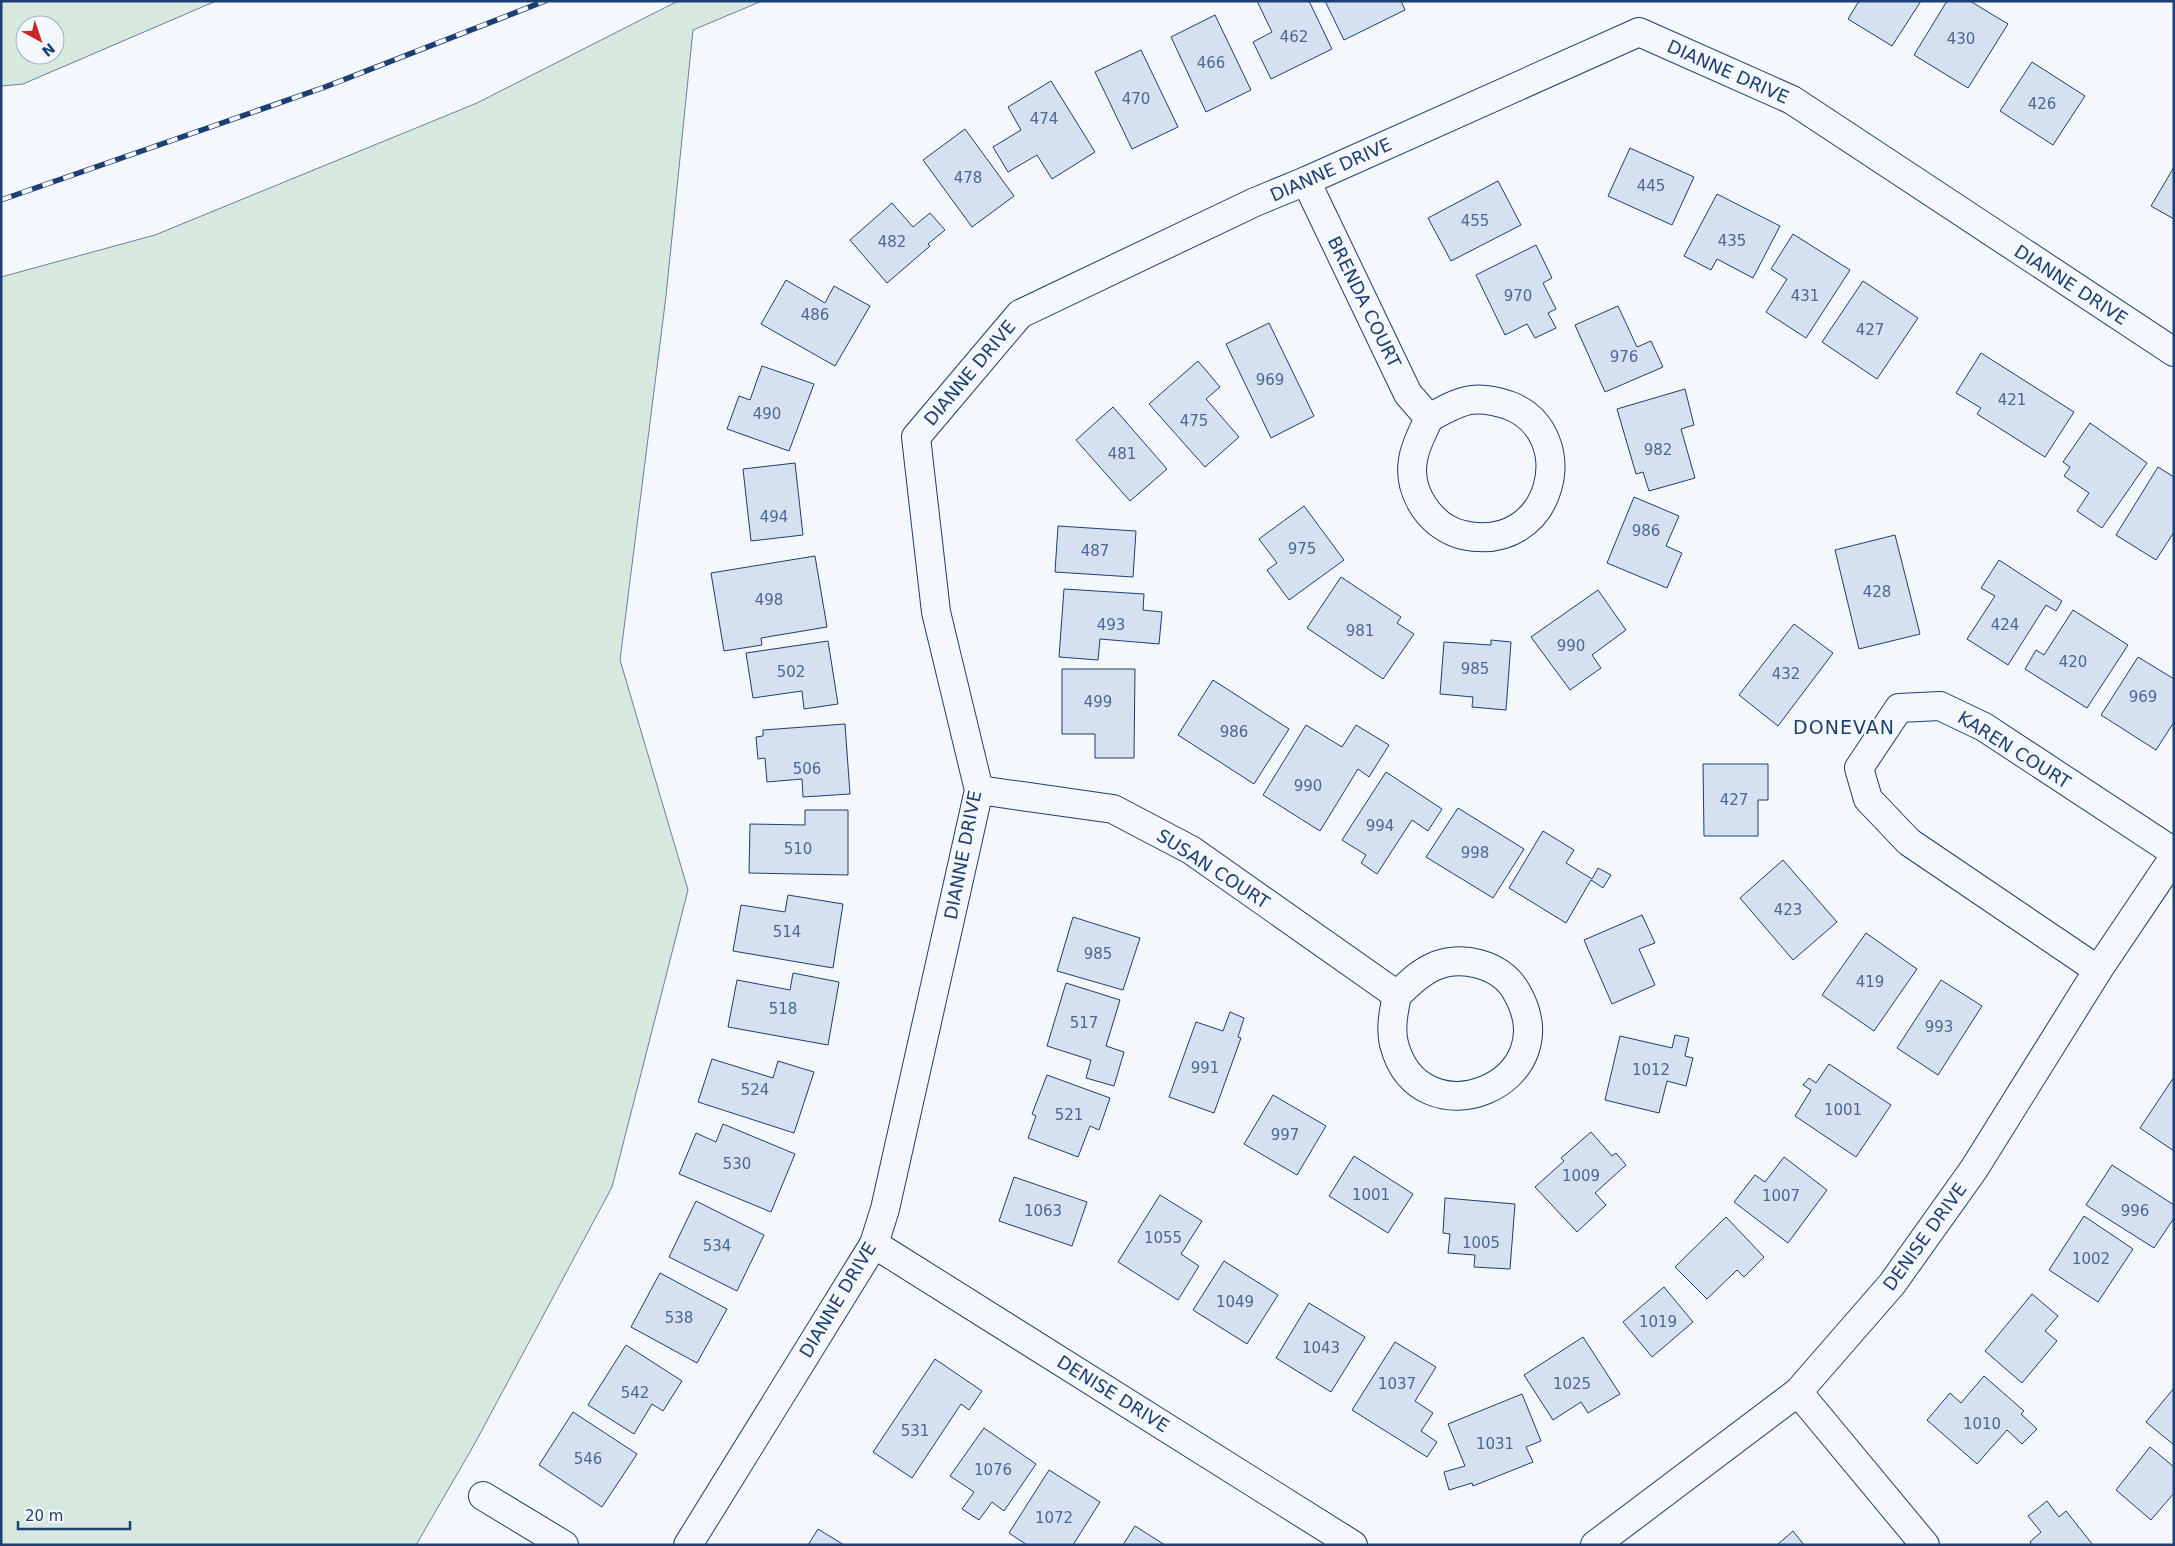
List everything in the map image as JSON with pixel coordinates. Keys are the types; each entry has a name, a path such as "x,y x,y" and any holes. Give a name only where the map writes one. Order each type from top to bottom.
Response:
{"street":[{"name":"DIANNE DRIVE","path":"688,1545 874,1244 885,1209 979,790 936,612 916,437 1020,314 1255,202 1639,32 1792,100 2174,352"},
{"name":"BRENDA COURT","path":"1306,181 1408,394 1429,418"},
{"path":"1470,400 1494,400 1516,408 1534,423 1546,443 1551,465 1548,488 1538,509 1522,526 1500,536 1478,538 1455,533 1436,522 1422,504 1414,484 1412,462 1418,440 1429,418 1448,408 1470,400"},
{"name":"KAREN COURT","path":"2098,970 1909,842 1868,799 1859,768 1899,708 1940,706 1984,727 2174,852"},
{"name":"SUSAN COURT","path":"979,790 1113,809 1191,850 1397,995"},
{"name":"DENISE DRIVE","path":"1595,1545 1798,1392 1892,1284 1974,1170 2098,970 2174,857"},
{"path":"1455,961 1479,963 1499,973 1516,989 1526,1010 1528,1032 1524,1053 1513,1072 1496,1086 1476,1095 1454,1097 1433,1091 1414,1079 1401,1062 1393,1042 1393,1020 1397,995 1414,979 1433,966 1455,961"},
{"name":"DENISE DRIVE","path":"874,1244 1353,1545"},
{"path":"1798,1392 1924,1545"},
{"path":"483,1496 564,1545"}],"shaded area":[{"path":"1,1 216,1 23,84 1,86"},
{"path":"678,1 762,1 693,30 666,296 620,660 688,890 612,1187 474,1445 416,1545 1,1545 1,277 155,235 477,103"}],"building":[{"path":"1257,1 1309,1 1332,49 1271,79 1253,42 1272,32"},
{"path":"1325,1 1401,1 1405,10 1344,40"},
{"path":"1859,1 1921,1 1892,46 1848,19"},
{"path":"1947,1 1970,1 2008,24 1968,88 1914,55"},
{"path":"1215,15 1251,90 1206,112 1171,37"},
{"path":"1141,50 1178,127 1132,149 1095,72"},
{"path":"2032,62 2085,96 2053,145 2000,111"},
{"path":"1051,81 1095,152 1052,179 1037,155 1008,172 993,147 1021,130 1008,107"},
{"path":"965,129 1014,196 972,227 923,160"},
{"path":"1630,148 1694,177 1672,225 1608,196"},
{"path":"2174,167 2174,219 2151,206"},
{"path":"1498,181 1521,225 1451,261 1428,218"},
{"path":"1717,194 1780,226 1753,278 1717,259 1711,270 1684,256"},
{"path":"892,203 913,227 930,213 945,230 928,244 930,246 887,283 850,240"},
{"path":"1793,234 1850,270 1806,338 1766,312 1787,279 1771,269"},
{"path":"1536,245 1552,278 1543,283 1556,309 1548,313 1556,328 1535,338 1527,324 1505,335 1476,275"},
{"path":"786,280 825,303 834,286 870,306 835,366 761,324"},
{"path":"1863,281 1918,318 1877,379 1822,342"},
{"path":"1618,306 1637,347 1651,341 1663,367 1605,392 1575,325"},
{"path":"1269,323 1314,416 1271,438 1226,344"},
{"path":"1981,353 2074,412 2045,457 1977,414 1981,408 1956,393"},
{"path":"1198,361 1220,387 1206,399 1239,437 1205,467 1149,404"},
{"path":"762,366 814,384 789,451 727,429 739,396 750,400"},
{"path":"1685,389 1694,425 1681,429 1695,478 1649,491 1643,472 1636,474 1617,409"},
{"path":"1113,407 1167,469 1130,501 1076,440"},
{"path":"2090,423 2147,463 2102,528 2077,511 2089,493 2064,476 2070,467 2063,462"},
{"path":"795,463 803,535 751,541 743,469"},
{"path":"2158,467 2174,477 2174,532 2156,560 2116,535"},
{"path":"1634,497 1679,516 1666,546 1682,553 1667,588 1607,563"},
{"path":"1304,506 1344,560 1289,600 1267,570 1277,563 1259,539"},
{"path":"1058,526 1136,531 1133,577 1055,572"},
{"path":"1895,535 1920,634 1859,649 1835,550"},
{"path":"815,556 827,627 761,638 762,645 724,651 711,573"},
{"path":"1999,560 2062,601 2056,611 2046,605 2008,665 1967,639 1995,596 1981,588"},
{"path":"1341,577 1401,617 1397,623 1414,634 1383,679 1307,628"},
{"path":"1064,589 1144,594 1143,610 1162,612 1159,644 1100,639 1098,660 1059,657"},
{"path":"1598,590 1626,630 1592,655 1601,668 1570,690 1531,637"},
{"path":"2073,610 2128,645 2087,708 2025,669 2036,650 2044,655"},
{"path":"1794,624 1833,653 1778,726 1739,695"},
{"path":"1491,640 1511,642 1506,710 1472,707 1473,697 1440,694 1444,642 1491,645"},
{"path":"828,641 838,704 804,709 802,691 753,698 746,653"},
{"path":"2138,657 2174,679 2174,722 2156,750 2101,715"},
{"path":"1062,669 1135,669 1134,758 1095,758 1095,734 1062,734"},
{"path":"1213,680 1289,729 1254,784 1178,735"},
{"path":"845,724 850,794 803,797 802,779 767,782 765,758 758,759 756,737 763,736 763,730"},
{"path":"1306,725 1342,747 1356,725 1389,745 1369,777 1358,769 1320,831 1263,795"},
{"path":"1703,764 1768,764 1768,800 1758,800 1758,836 1704,836"},
{"path":"1386,772 1442,809 1428,831 1412,820 1377,874 1361,863 1366,855 1342,840"},
{"path":"1458,808 1524,849 1493,898 1426,857"},
{"path":"805,810 848,810 848,875 749,873 750,824 805,825"},
{"path":"1543,831 1574,850 1566,863 1592,879 1598,868 1611,875 1603,888 1591,880 1566,923 1509,888"},
{"path":"1783,860 1837,922 1793,960 1740,898"},
{"path":"788,895 843,904 833,968 733,951 741,905 785,912"},
{"path":"1642,915 1655,943 1639,949 1655,985 1612,1004 1584,940"},
{"path":"1073,917 1140,938 1123,990 1057,971"},
{"path":"1866,933 1917,969 1874,1031 1822,995"},
{"path":"793,973 839,982 828,1045 728,1027 737,980 790,990"},
{"path":"1941,980 1982,1006 1938,1075 1897,1048"},
{"path":"1066,983 1120,1000 1106,1046 1124,1052 1114,1086 1086,1078 1091,1060 1047,1046"},
{"path":"1230,1012 1244,1018 1238,1037 1241,1038 1214,1113 1169,1097 1196,1022 1223,1031"},
{"path":"1675,1035 1689,1038 1685,1056 1693,1058 1686,1086 1667,1081 1659,1113 1605,1100 1620,1036 1672,1048"},
{"path":"712,1059 773,1078 778,1061 814,1072 794,1133 698,1102"},
{"path":"1829,1064 1891,1105 1856,1157 1795,1116 1811,1090 1803,1085 1809,1078 1816,1083"},
{"path":"1047,1075 1110,1098 1099,1130 1090,1126 1078,1157 1028,1138 1036,1116 1032,1114"},
{"path":"2174,1077 2174,1151 2140,1128"},
{"path":"1273,1095 1326,1126 1297,1175 1244,1144"},
{"path":"723,1124 795,1154 771,1212 679,1174 696,1133 716,1142"},
{"path":"1591,1132 1612,1156 1616,1153 1626,1165 1595,1193 1606,1205 1577,1232 1535,1187 1564,1161 1561,1158"},
{"path":"1354,1156 1413,1194 1388,1233 1329,1196"},
{"path":"1784,1157 1827,1190 1788,1243 1734,1202 1755,1175 1765,1182"},
{"path":"2112,1165 2174,1205 2174,1218 2154,1248 2086,1205"},
{"path":"1014,1177 1087,1202 1072,1246 999,1221"},
{"path":"1160,1195 1202,1221 1181,1254 1199,1266 1178,1300 1118,1262"},
{"path":"1445,1198 1515,1204 1510,1269 1474,1267 1475,1255 1448,1253 1450,1234 1443,1233"},
{"path":"696,1201 764,1235 737,1291 669,1257"},
{"path":"2084,1216 2133,1249 2098,1302 2049,1270"},
{"path":"1726,1217 1764,1257 1744,1277 1737,1270 1707,1299 1675,1267"},
{"path":"1224,1261 1278,1295 1247,1344 1193,1310"},
{"path":"660,1273 727,1309 697,1363 631,1327"},
{"path":"1664,1287 1693,1322 1652,1357 1623,1322"},
{"path":"2032,1294 2058,1316 2045,1331 2057,1341 2022,1383 1985,1351"},
{"path":"1309,1303 1365,1337 1331,1392 1276,1358"},
{"path":"1583,1337 1620,1394 1588,1413 1581,1402 1553,1420 1524,1375"},
{"path":"1395,1342 1436,1367 1415,1401 1433,1413 1421,1431 1437,1442 1427,1457 1352,1410"},
{"path":"626,1345 682,1381 663,1411 652,1404 634,1434 588,1405"},
{"path":"935,1359 982,1391 969,1410 961,1404 912,1478 873,1452"},
{"path":"1984,1376 2024,1411 2021,1414 2037,1429 2022,1444 2007,1430 1977,1464 1927,1420 1950,1393 1961,1403"},
{"path":"2174,1388 2174,1445 2146,1422"},
{"path":"1522,1394 1541,1441 1526,1447 1533,1462 1473,1486 1472,1483 1449,1490 1444,1472 1465,1466 1448,1424"},
{"path":"573,1412 637,1454 602,1507 539,1465"},
{"path":"984,1428 1036,1464 1004,1511 992,1502 979,1520 962,1509 974,1492 950,1476"},
{"path":"2150,1447 2174,1467 2174,1493 2151,1520 2116,1490"},
{"path":"1049,1470 1100,1502 1073,1545 1027,1545 1009,1533"},
{"path":"2047,1501 2059,1517 2066,1511 2093,1545 2032,1545 2030,1542 2041,1532 2028,1516"},
{"path":"1135,1526 1165,1545 1123,1545"},
{"path":"818,1529 844,1545 808,1545"},
{"path":"1793,1531 1804,1545 1777,1545"}],"railway":[{"path":"1,200 325,87 545,1"}],"district":[{"name":"DONEVAN","path":"1844,727"}]}
